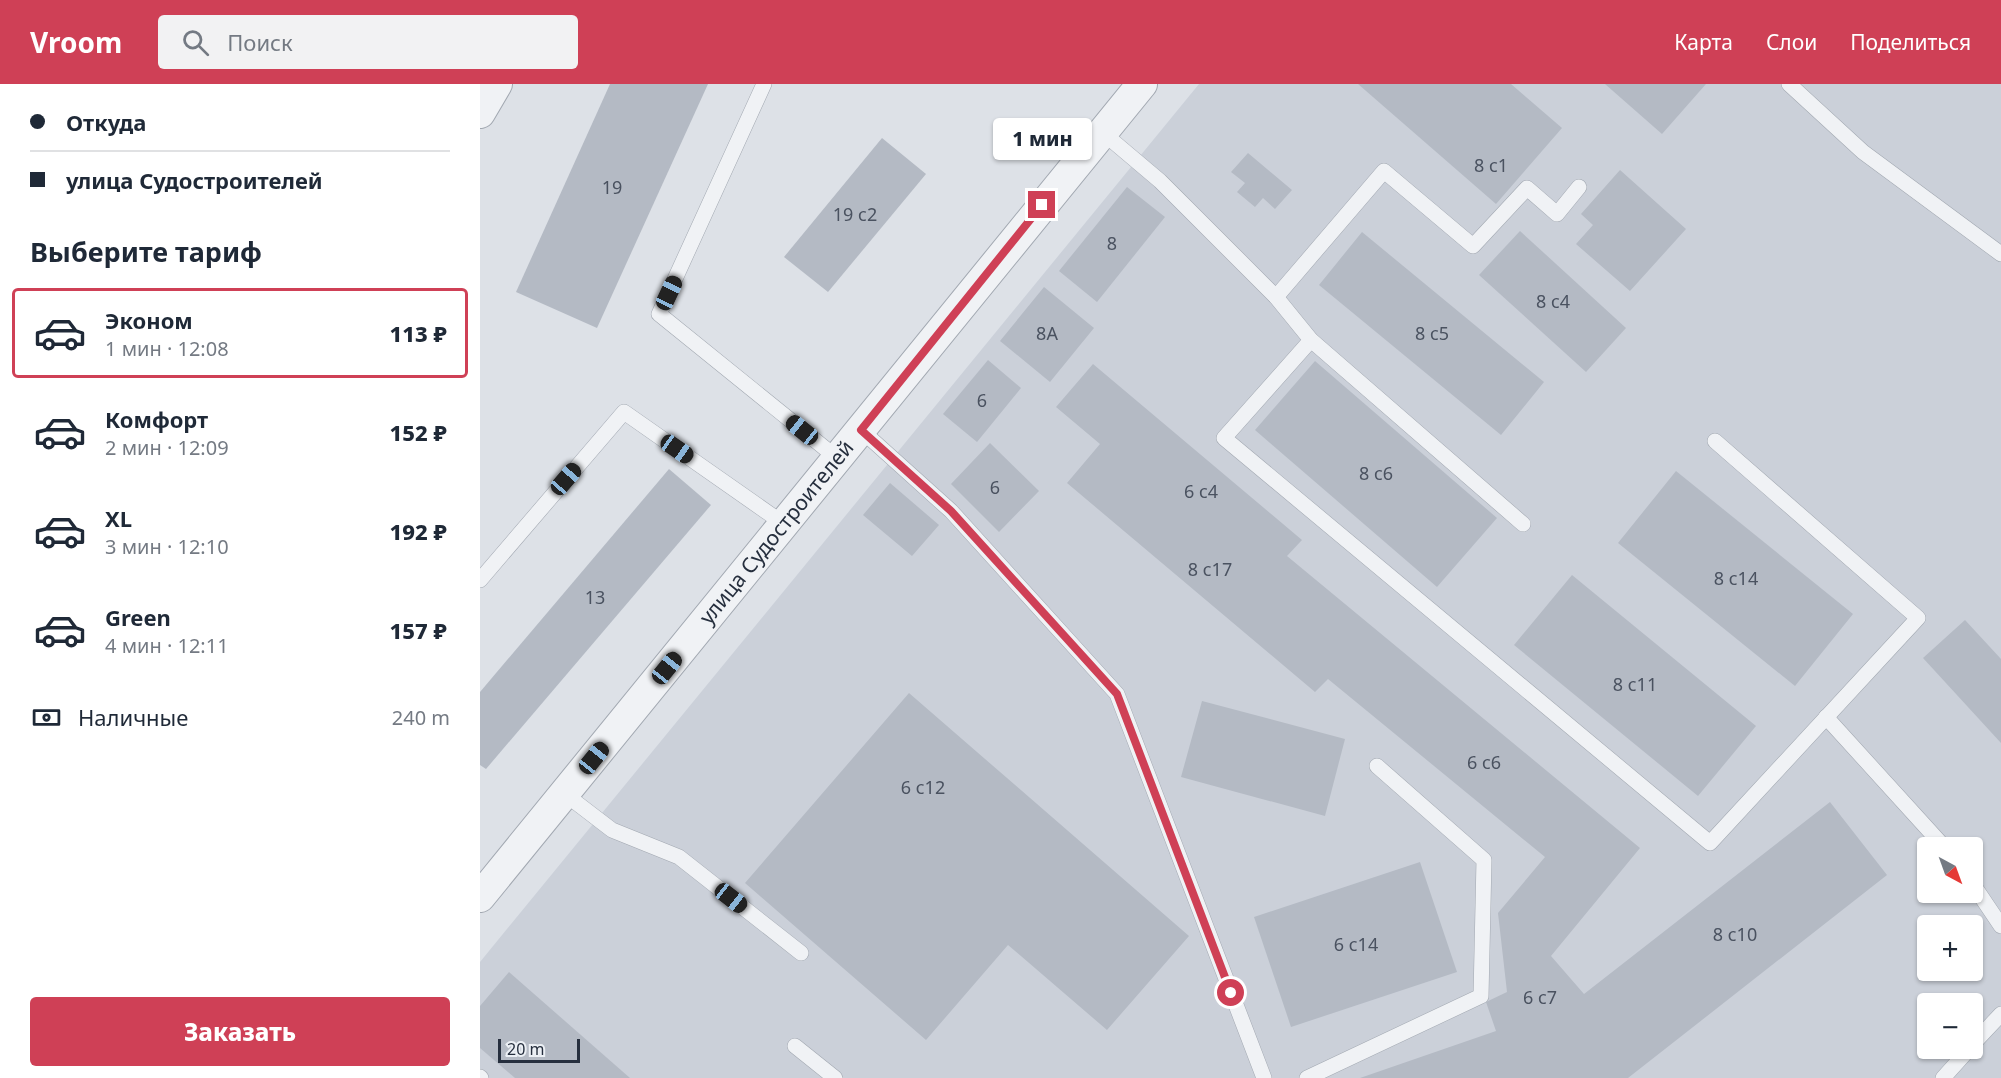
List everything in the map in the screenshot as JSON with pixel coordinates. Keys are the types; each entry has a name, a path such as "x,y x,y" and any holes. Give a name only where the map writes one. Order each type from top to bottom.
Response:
{"street":[{"path":"480,113 497,84"},
{"name":"улица Судостроителей","path":"486,880 565,794 1142,84"}],"lane":[{"path":"764,84 659,314 837,458"},
{"path":"1790,84 1863,152 2001,254"},
{"path":"1102,132 1160,181 1276,297 1311,340 1523,524"},
{"path":"1276,297 1384,171 1473,246 1527,188 1557,214 1579,188"},
{"path":"1311,340 1224,438 1710,843 1918,618 1715,441"},
{"path":"480,580 624,412 784,524"},
{"path":"861,430 951,511 1117,694 1264,1078"},
{"path":"1826,717 1936,837"},
{"path":"1307,1078 1481,996 1484,860 1377,766"},
{"path":"565,794 612,830 679,857 801,953"},
{"path":"1983,899 2001,926"},
{"path":"1983,1034 2001,1014"},
{"path":"795,1046 835,1078"},
{"path":"1943,1078 1960,1059"}],"shaded area":[{"path":"1199,84 2001,84 2001,1078 480,1078 480,962"}],"building":[{"path":"610,84 708,84 597,328 516,292"},
{"path":"1358,84 1511,84 1562,128 1496,204"},
{"path":"1605,84 1706,84 1662,134"},
{"path":"882,138 926,174 828,292 784,257"},
{"path":"1248,153 1292,190 1275,209 1263,198 1255,207 1237,192 1245,183 1231,172"},
{"path":"1620,170 1686,229 1630,291 1576,244 1593,225 1581,214"},
{"path":"1127,187 1165,217 1097,302 1059,271"},
{"path":"1520,231 1626,328 1586,372 1479,275"},
{"path":"1362,232 1544,382 1501,435 1319,285"},
{"path":"1044,287 1094,328 1050,382 1000,341"},
{"path":"988,360 1021,388 977,442 943,414"},
{"path":"1315,361 1497,518 1437,587 1255,430"},
{"path":"1093,364 1302,540 1287,556 1640,848 1551,956 1584,994 1830,802 1887,875 1628,1078 1360,1078 1496,1031 1486,1002 1507,992 1498,913 1545,857 1328,679 1315,692 1067,483 1100,444 1056,407"},
{"path":"990,443 1039,491 999,532 951,484"},
{"path":"669,469 711,505 486,769 480,765 480,692"},
{"path":"1676,471 1853,614 1795,686 1618,543"},
{"path":"890,483 939,525 912,556 863,515"},
{"path":"1572,575 1756,726 1698,796 1514,645"},
{"path":"1965,620 2001,659 2001,743 1923,658"},
{"path":"909,693 1189,936 1107,1030 1008,945 926,1040 745,883"},
{"path":"1202,701 1345,739 1325,816 1181,777"},
{"path":"1420,862 1457,972 1291,1027 1254,917"},
{"path":"509,972 630,1078 515,1078 480,1048 480,1006"}],"route":[{"path":"1042,205 861,430 951,511 1117,694 1231,993"}]}
